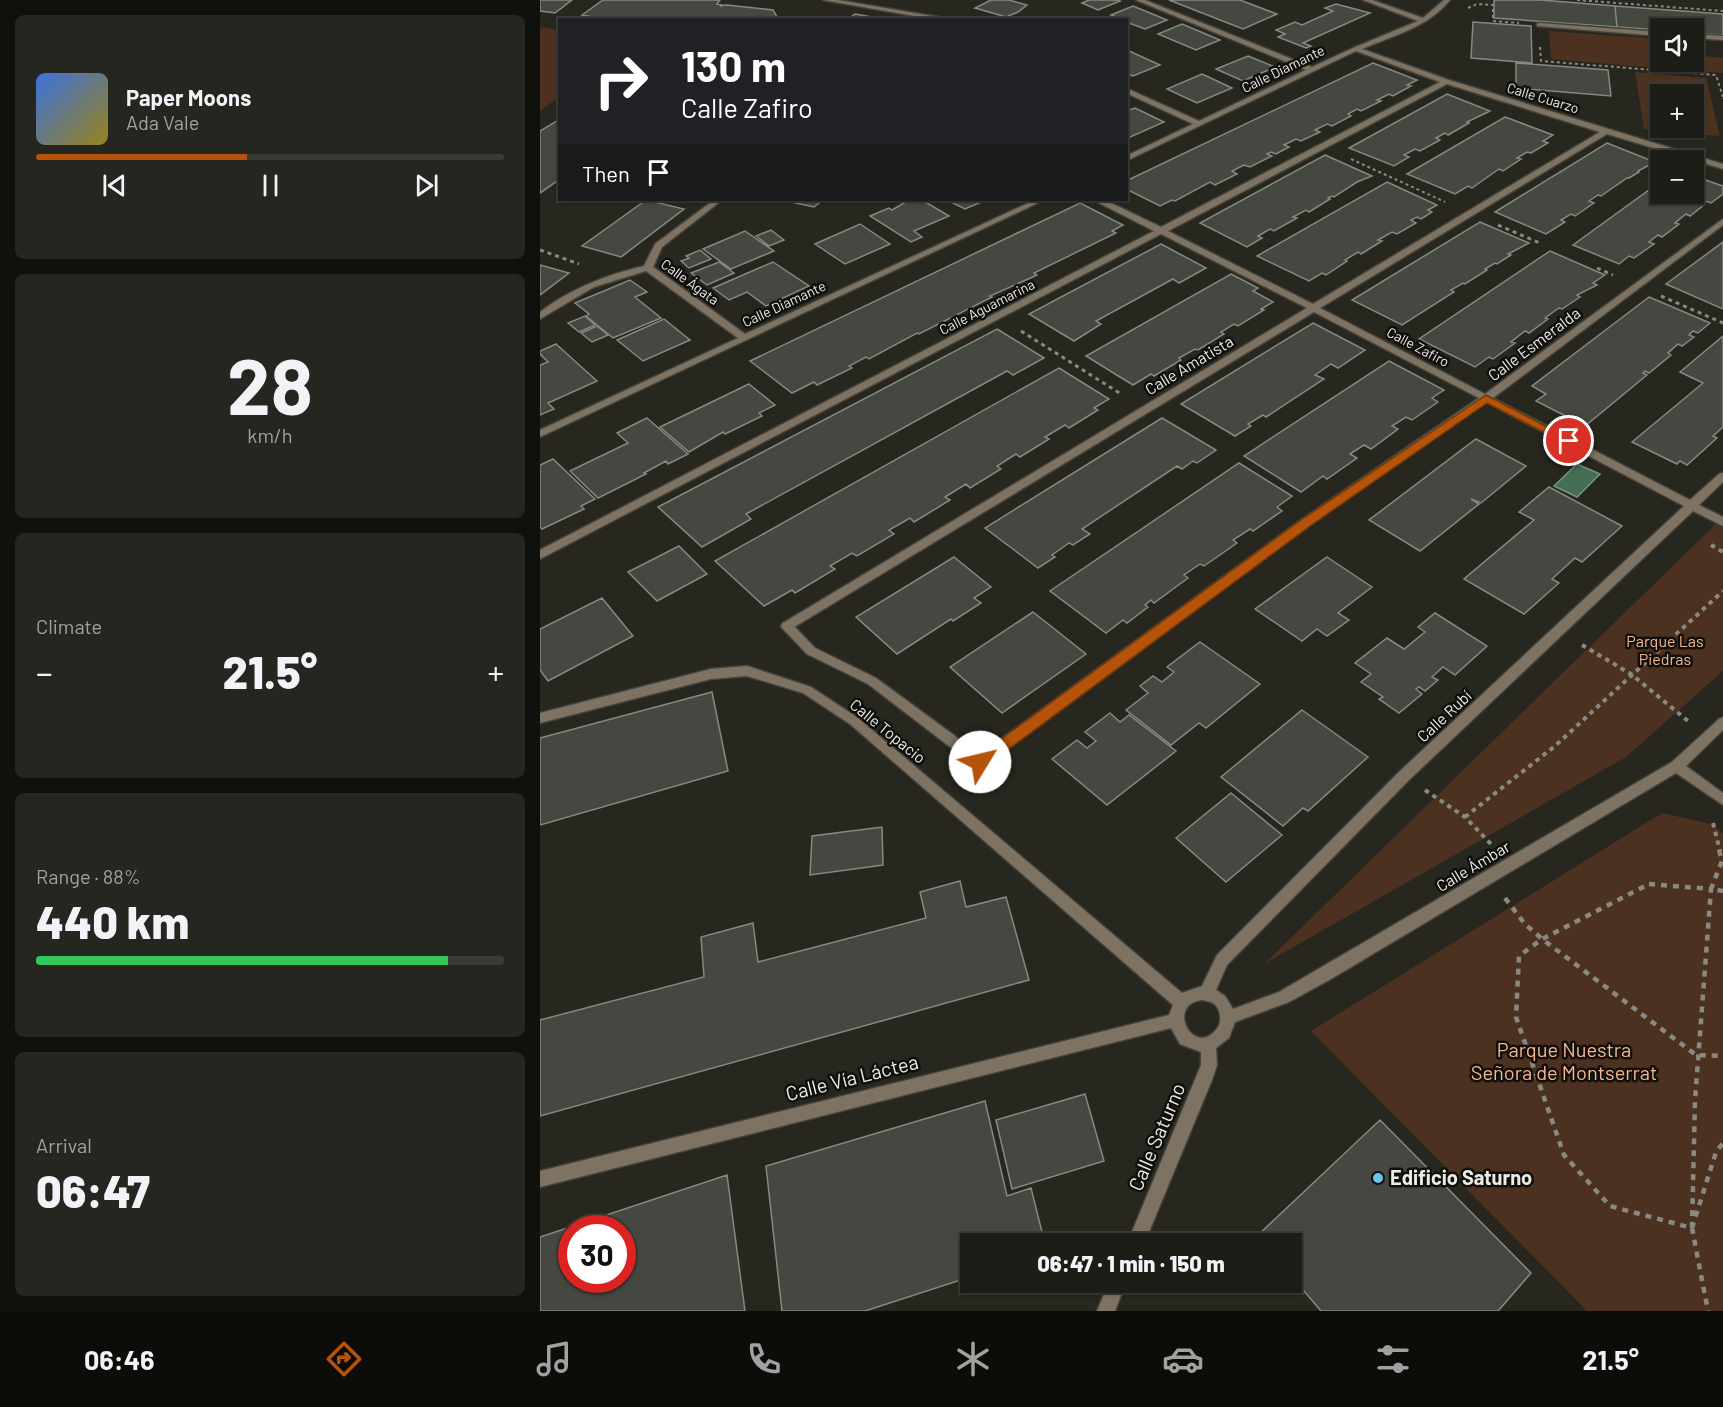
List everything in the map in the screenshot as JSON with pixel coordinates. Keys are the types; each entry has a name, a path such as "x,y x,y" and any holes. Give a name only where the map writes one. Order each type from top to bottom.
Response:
{"street":[{"path":"826,0 872,5 942,18"},
{"path":"872,5 879,0"},
{"path":"1139,0 1313,70"},
{"path":"1366,0 1424,21"},
{"name":"Calle Diamante","path":"1128,158 1357,49 1424,21 1440,9 1447,0"},
{"path":"1539,25 1650,33"},
{"path":"1704,37 1723,38"},
{"name":"Calle Cuarzo","path":"1357,49 1446,82 1723,167"},
{"name":"Calle Aguamarina","path":"540,555 1446,82"},
{"path":"1128,91 1200,124"},
{"name":"Calle Amatista","path":"788,626 1606,131"},
{"name":"Calle Ágata","path":"648,268 658,246 717,201"},
{"name":"Calle Diamante","path":"540,434 1038,201"},
{"name":"Calle Zafiro","path":"1102,201 1314,308 1723,522"},
{"name":"Calle Esmeralda","path":"980,762 1305,523 1486,398 1723,221"},
{"name":"Calle Ágata","path":"540,316 565,296 610,276 648,268 744,338"},
{"name":"Calle Rubí","path":"1206,995 1222,960 1404,776 1723,476"},
{"name":"Calle Topacio","path":"788,626 811,651 872,681 980,762"},
{"name":"Calle Topacio","path":"540,718 711,674 747,671 807,690 854,721 1182,1004"},
{"name":"Calle Ámbar","path":"1229,1017 1255,1009 1305,986 1677,766 1723,722"},
{"path":"1677,766 1723,800"},
{"path":"1196,995 1206,995 1224,1005 1229,1017 1229,1025 1222,1038 1208,1044 1190,1041 1182,1036 1176,1020 1182,1004 1196,995"},
{"name":"Calle Vía Láctea","path":"540,1179 1176,1020"},
{"name":"Calle Saturno","path":"1140,1233 1204,1080 1209,1065 1208,1044"},
{"path":"1106,1311 1113,1293"}],"path":[{"path":"1493,0 1493,5"},
{"path":"1577,0 1723,11"},
{"path":"1323,147 1542,244"},
{"path":"540,250 610,276"},
{"path":"998,316 1145,410"},
{"path":"1465,817 1555,746 1723,591"},
{"path":"1558,631 1631,674 1707,737"},
{"path":"1404,776 1465,817 1510,864"},
{"path":"1705,787 1722,861 1711,889 1707,965 1696,1055 1692,1228 1708,1311"},
{"path":"1692,1228 1610,1206 1564,1155 1516,1017 1519,956 1542,939 1649,884 1723,891"},
{"path":"1525,924 1696,1055 1723,1056"},
{"path":"1692,1228 1716,1152 1723,1143"}],"green space":[{"path":"540,27 558,30 558,98 540,111"},
{"path":"1549,31 1650,38 1650,67 1551,59"},
{"path":"1704,56 1723,58 1723,73 1704,71"},
{"path":"1635,72 1706,78 1720,136 1704,135 1704,84 1650,84 1650,130 1644,129"},
{"name":"Parque Las Piedras","path":"1723,517 1723,671 1626,757 1264,964"},
{"name":"Parque Nuestra Señora de Montserrat","path":"1662,813 1711,824 1723,833 1723,1311 1587,1311 1311,1031"}],"shaded area":[{"path":"1577,464 1600,474 1577,497 1554,486"}],"building":[{"path":"540,0 572,0 555,13 540,11"},
{"path":"603,0 720,0 717,4 722,5 720,6 773,10 778,18 598,18 582,15"},
{"path":"991,0 1009,0 1027,5 1006,17 975,8"},
{"path":"1089,0 1120,1 1098,10 1082,3"},
{"path":"1169,0 1240,0 1277,14 1243,29"},
{"path":"1494,0 1541,0 1615,6 1617,27 1494,18"},
{"path":"1336,4 1370,13 1303,43 1311,46 1306,48 1278,37 1285,34 1276,30 1295,22 1302,25 1333,11 1325,8"},
{"path":"1133,6 1167,20 1145,29 1128,23 1128,18 1111,15"},
{"path":"1615,6 1723,14 1723,35 1704,34 1704,18 1650,18 1650,29 1617,27"},
{"path":"855,14 878,18 850,18"},
{"path":"1473,22 1531,26 1532,63 1471,58"},
{"path":"1182,24 1220,40 1196,50 1158,34"},
{"path":"1128,51 1160,65 1133,76 1128,74"},
{"path":"1248,56 1275,67 1243,81 1216,69"},
{"path":"1373,63 1417,80 1393,96 1389,94 1377,100 1381,101 1361,111 1357,109 1348,114 1351,116 1332,126 1327,124 1315,130 1320,132 1301,141 1296,139 1284,145 1289,147 1276,154 1271,152 1267,154 1272,156 1250,167 1244,165 1232,171 1237,174 1215,185 1210,182 1175,201 1172,200 1160,206 1128,190 1128,180"},
{"path":"1516,63 1608,70 1611,96 1516,88"},
{"path":"1202,74 1232,88 1197,103 1167,89"},
{"path":"1447,94 1490,111 1467,122 1469,123 1448,135 1445,133 1436,138 1440,140 1420,151 1415,149 1404,155 1409,157 1394,166 1349,148"},
{"path":"1135,108 1164,122 1128,138 1128,110"},
{"path":"1505,117 1553,135 1543,141 1548,143 1517,158 1521,159 1503,171 1499,169 1472,188 1468,186 1455,194 1407,174"},
{"path":"558,120 558,180 540,193 540,131"},
{"path":"1607,143 1650,160 1650,165 1601,196 1598,195 1589,201 1594,203 1575,216 1571,214 1561,220 1565,222 1546,234 1495,212"},
{"path":"1325,155 1372,176 1328,198 1330,199 1309,212 1306,210 1293,217 1297,218 1274,231 1270,229 1258,236 1262,238 1247,247 1200,223"},
{"path":"1704,179 1723,186 1723,194 1711,203 1705,201"},
{"path":"1387,182 1437,205 1428,210 1432,212 1421,219 1417,217 1411,220 1416,223 1397,234 1392,232 1361,254 1358,252 1345,260 1347,261 1326,275 1322,273 1309,281 1257,256"},
{"path":"1650,189 1650,204 1704,205 1690,216 1686,214 1675,223 1679,224 1662,237 1658,235 1649,242 1654,244 1634,258 1629,256 1619,264 1573,245"},
{"path":"645,201 684,209 621,257 582,246"},
{"path":"787,201 822,201 814,207"},
{"path":"907,201 924,201 949,216 914,231 922,237 911,242 870,216 889,208 892,210"},
{"path":"949,201 984,201 965,209"},
{"path":"1080,203 1123,225 1112,231 1116,233 1034,273 1037,275 990,296 992,297 869,359 866,357 849,366 852,368 817,385 814,382 792,393 750,361"},
{"path":"1480,222 1529,243 1508,254 1511,255 1485,269 1487,270 1465,284 1451,290 1454,292 1402,325 1352,300"},
{"path":"860,224 890,244 845,264 815,244"},
{"path":"771,230 784,240 769,246 756,236"},
{"path":"745,231 774,251 731,269 703,249"},
{"path":"1723,242 1723,309 1666,284"},
{"path":"1161,244 1206,268 1179,283 1173,279 1096,321 1101,324 1074,341 1029,314"},
{"path":"700,250 711,259 689,268 681,261 689,258 686,256"},
{"path":"1550,251 1605,275 1593,283 1597,285 1577,295 1580,297 1562,309 1559,308 1529,333 1525,331 1511,342 1515,343 1493,359 1489,357 1475,367 1419,339"},
{"path":"719,262 734,273 707,285 691,273"},
{"path":"773,262 809,286 766,306 747,292 729,300 713,288"},
{"path":"540,265 569,273 540,295"},
{"path":"1231,274 1258,288 1253,291 1273,302 1238,326 1234,324 1221,332 1224,334 1198,350 1195,349 1179,358 1181,360 1154,376 1151,374 1133,385 1086,356"},
{"path":"630,280 647,292 635,297 661,318 613,338 586,316 589,314 575,303"},
{"path":"1649,297 1710,323 1698,333 1693,331 1689,335 1694,337 1682,346 1678,344 1668,353 1671,355 1649,373 1645,371 1643,373 1647,375 1585,426 1536,401 1546,394 1532,386"},
{"path":"585,316 595,325 579,332 568,323"},
{"path":"664,319 690,340 643,361 617,340"},
{"path":"1313,323 1365,350 1338,368 1331,364 1315,375 1324,379 1266,417 1263,415 1248,424 1251,426 1235,436 1181,404"},
{"path":"597,326 608,335 592,342 581,333"},
{"path":"997,329 1044,358 1013,375 1007,371 746,514 751,519 702,547 658,507"},
{"path":"1723,336 1723,427 1713,436 1717,438 1687,465 1680,461 1677,464 1632,442 1703,383 1680,372"},
{"path":"556,344 597,381 548,403 554,409 540,415 540,365 548,362 540,351"},
{"path":"1389,361 1444,390 1432,398 1438,402 1412,420 1406,417 1392,426 1398,429 1371,449 1364,445 1350,454 1357,458 1327,479 1323,476 1301,492 1244,456"},
{"path":"1059,368 1109,399 1094,408 1098,410 1069,428 1065,425 1045,437 1049,439 1020,457 1016,454 997,466 1001,469 970,488 966,484 945,497 950,500 914,522 910,518 889,530 894,534 857,556 852,553 830,566 835,569 795,593 792,590 764,606 715,561"},
{"path":"749,384 775,405 759,413 762,416 725,434 723,432 689,452 660,427"},
{"path":"647,418 688,454 668,464 666,461 644,473 646,474 598,498 570,471 628,443 617,433"},
{"path":"1162,418 1216,450 1197,463 1193,461 1182,469 1177,466 1082,529 1090,534 1073,545 1069,543 1052,555 1055,557 1038,568 985,528"},
{"path":"1476,439 1526,466 1481,503 1471,499 1479,504 1420,551 1369,520"},
{"path":"553,459 595,499 581,506 584,509 542,529 540,527 540,465"},
{"path":"1239,463 1292,496 1277,507 1282,511 1253,531 1250,529 1233,540 1237,543 1204,566 1200,564 1184,575 1188,578 1154,603 1151,600 1145,605 1148,607 1127,623 1123,620 1106,633 1050,591"},
{"path":"1549,487 1622,526 1582,562 1575,558 1552,579 1559,583 1524,614 1464,579 1534,520 1519,512"},
{"path":"679,546 707,574 657,601 628,572"},
{"path":"954,557 991,587 974,598 981,603 953,621 951,619 897,654 856,617"},
{"path":"1327,557 1372,587 1338,613 1349,620 1327,636 1317,629 1302,641 1255,609"},
{"path":"602,598 633,636 548,681 540,670 540,629"},
{"path":"1033,612 1086,654 1002,713 950,667"},
{"path":"1435,613 1487,646 1455,675 1443,667 1432,677 1438,680 1425,691 1419,687 1416,689 1422,694 1399,713 1379,699 1383,697 1361,682 1371,674 1355,663 1387,638 1404,649 1425,632 1418,627"},
{"path":"1200,642 1260,684 1206,728 1199,723 1171,745 1126,710 1148,693 1140,686 1153,676 1162,682 1174,672 1167,667"},
{"path":"712,692 728,771 540,825 540,738"},
{"path":"1302,710 1368,757 1308,811 1303,808 1283,826 1221,777"},
{"path":"1110,713 1120,722 1129,715 1176,751 1107,805 1052,759 1077,740 1087,748 1096,741 1085,732"},
{"path":"1231,793 1282,835 1226,882 1176,838"},
{"path":"882,827 883,865 810,875 812,836"},
{"path":"960,881 966,907 1006,897 1029,980 540,1116 540,1020 704,977 701,937 753,923 758,962 926,918 920,892"},
{"path":"1085,1094 1104,1161 1012,1189 996,1120"},
{"path":"985,1101 1007,1196 1031,1188 1042,1233 960,1233 960,1280 865,1311 782,1311 766,1166"},
{"name":"Edificio Saturno","path":"1380,1120 1531,1273 1498,1311 1321,1311 1302,1289 1302,1233 1260,1233"},
{"path":"727,1175 745,1311 540,1311 540,1237 558,1231 558,1293 636,1293 636,1215 606,1215"}],"place":[{"name":"Edificio Saturno","path":"1378,1178"}],"route":[{"path":"980,762 1305,523 1486,398 1569,441"}]}
